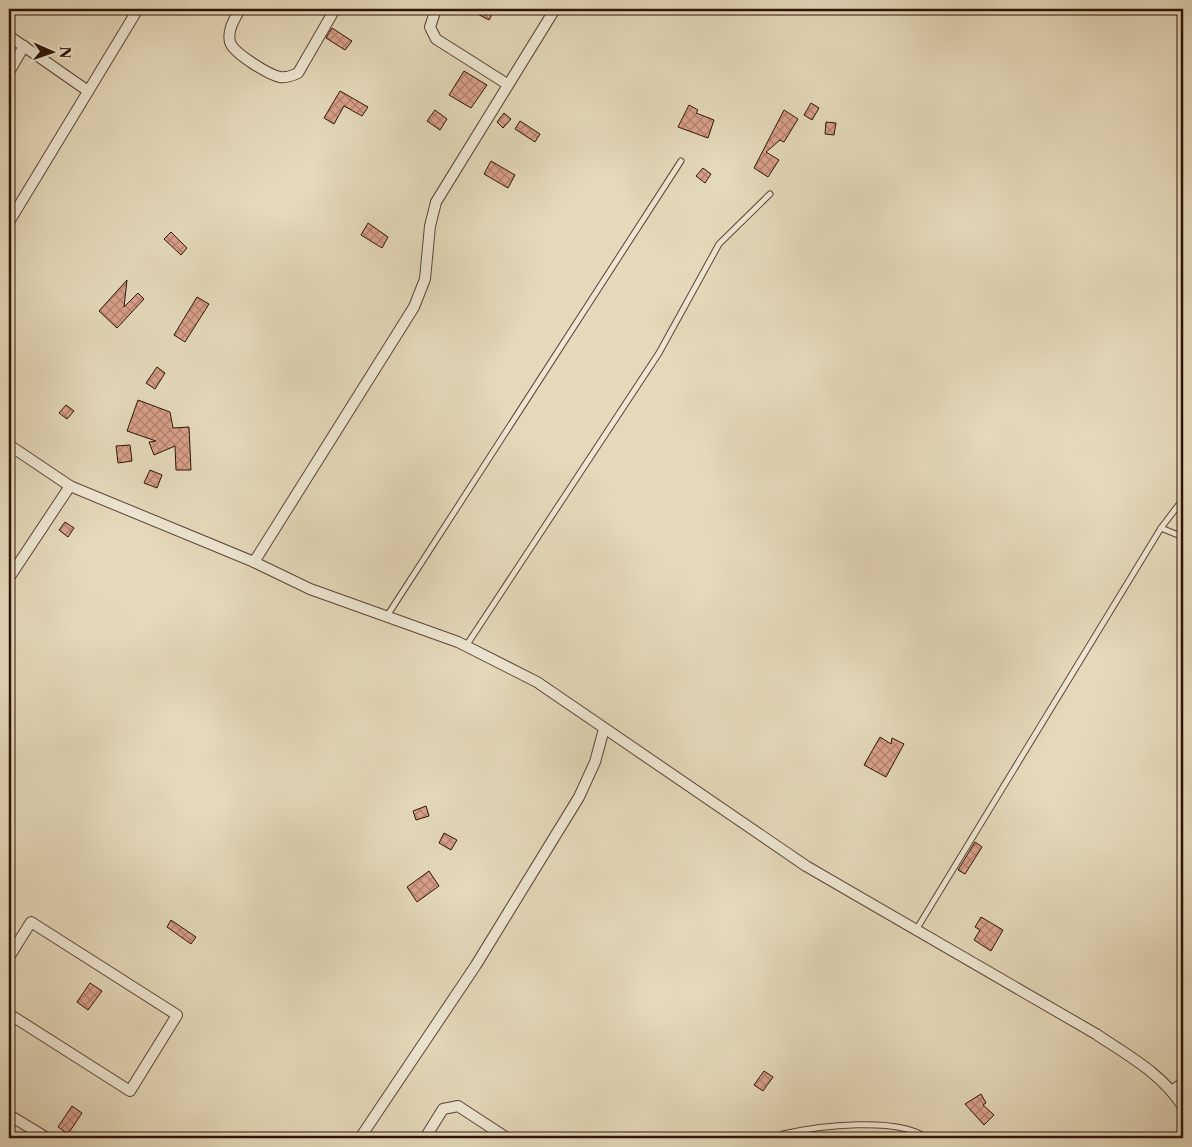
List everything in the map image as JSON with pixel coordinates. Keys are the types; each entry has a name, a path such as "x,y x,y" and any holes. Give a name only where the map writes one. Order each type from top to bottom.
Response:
{"street":[{"path":"240,9 231,26 230,41 238,53 278,77 289,78 298,73 335,9"},
{"path":"436,9 430,27 436,39 508,84"},
{"path":"254,562 414,307 425,279 430,226 436,202 556,9"},
{"path":"9,222 88,91 134,10"},
{"path":"9,36 88,91"},
{"path":"9,72 24,46"},
{"path":"9,444 70,486 254,562 310,589 466,646 538,682 806,866 1096,1034 1173,1090 1183,1107"},
{"path":"9,578 70,486"},
{"path":"360,1138 476,966 580,797 595,762 604,728"},
{"path":"9,957 31,922 177,1015 130,1091 9,1014"},
{"path":"1173,1090 1183,1083"},
{"path":"425,1138 443,1110 458,1106 506,1138"},
{"path":"9,1115 47,1138"}],"lane":[{"path":"387,616 681,161"},
{"path":"466,646 659,353 719,244 770,194"},
{"path":"915,930 1161,528 1183,499"},
{"path":"1161,528 1183,537"},
{"path":"783,1134 827,1126 897,1126 922,1134 927,1138"}],"building":[{"path":"468,9 495,9 489,20"},
{"path":"332,28 352,41 345,50 326,38"},
{"path":"464,71 487,85 471,108 449,95"},
{"path":"340,91 368,107 362,116 344,106 334,124 324,118"},
{"path":"811,103 819,108 812,120 804,115"},
{"path":"689,105 698,110 696,113 714,120 708,138 678,127"},
{"path":"435,110 447,119 440,130 427,121"},
{"path":"784,110 798,119 784,142 780,140 766,152 779,160 768,177 754,168"},
{"path":"504,113 511,119 503,128 497,122"},
{"path":"520,121 540,134 535,142 515,129"},
{"path":"826,122 836,123 834,135 825,134"},
{"path":"491,161 515,175 508,188 484,174"},
{"path":"703,168 711,174 705,183 696,176"},
{"path":"368,223 388,237 382,248 361,235"},
{"path":"171,232 187,248 181,255 164,239"},
{"path":"127,280 124,307 138,293 144,299 117,328 99,311"},
{"path":"197,297 209,304 185,342 174,335"},
{"path":"157,367 165,373 155,389 146,383"},
{"path":"138,400 170,412 173,428 189,427 191,470 176,470 175,446 154,455 149,442 156,441 127,431"},
{"path":"66,405 74,411 67,419 59,413"},
{"path":"130,445 132,461 118,463 116,446"},
{"path":"150,470 162,475 157,488 144,483"},
{"path":"65,522 74,528 68,537 59,530"},
{"path":"880,737 891,744 892,738 904,744 886,777 864,765"},
{"path":"426,806 429,816 416,820 413,811"},
{"path":"444,833 457,840 451,850 439,843"},
{"path":"975,842 982,847 965,874 958,870"},
{"path":"429,871 439,886 417,902 407,887"},
{"path":"981,917 1003,930 991,951 974,940 980,930 975,927"},
{"path":"171,920 196,937 191,944 167,927"},
{"path":"90,983 102,991 88,1010 77,1002"},
{"path":"764,1071 773,1077 763,1091 754,1085"},
{"path":"981,1094 986,1103 983,1105 994,1115 984,1125 965,1104"},
{"path":"72,1106 82,1113 68,1134 58,1127"}]}
